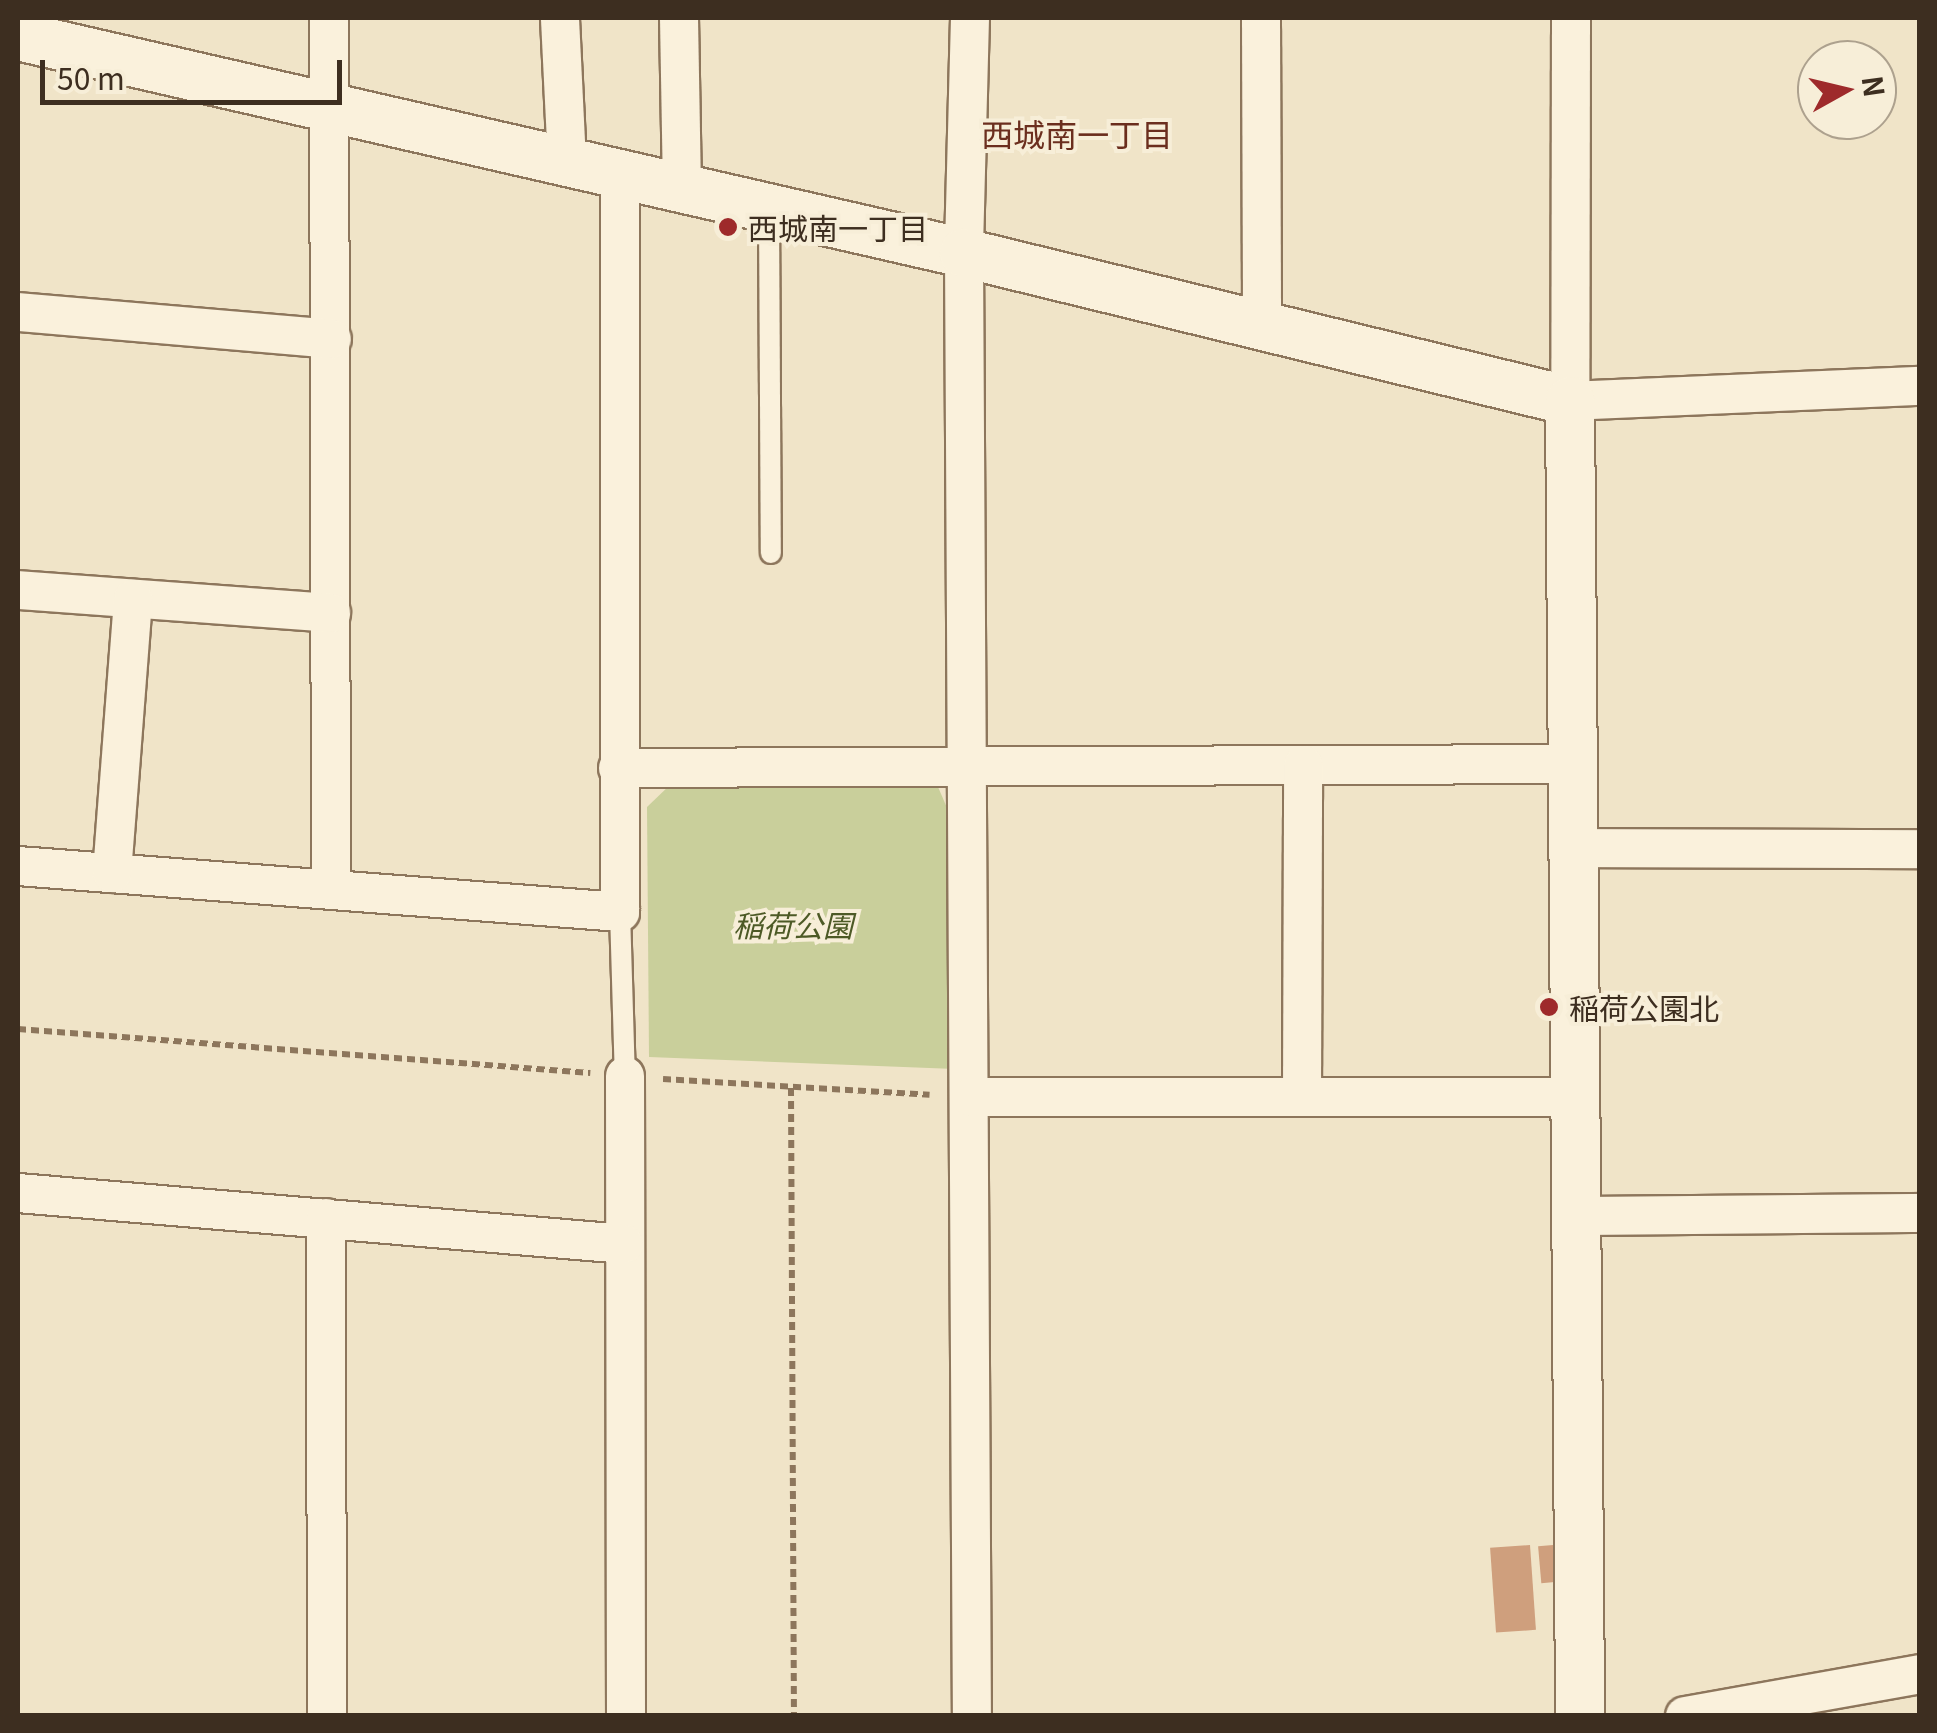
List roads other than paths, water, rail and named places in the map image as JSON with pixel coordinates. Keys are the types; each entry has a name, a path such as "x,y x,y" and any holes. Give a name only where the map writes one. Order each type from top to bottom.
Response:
{"street":[{"path":"328,18 332,339 330,888"},
{"path":"679,18 682,190"},
{"path":"970,18 964,253 972,1716"},
{"path":"1261,18 1262,328"},
{"path":"1570,18 1580,1716"},
{"path":"560,19 567,163"},
{"path":"34,32 620,176 964,253 1570,401 1920,386"},
{"path":"18,866 620,912 620,176"},
{"path":"18,312 332,339"},
{"path":"18,590 331,614"},
{"path":"112,872 134,599"},
{"path":"618,768 1572,764"},
{"path":"1302,765 1302,1096"},
{"path":"1572,848 1920,849"},
{"path":"625,1076 626,1716"},
{"path":"971,1097 1574,1097"},
{"path":"18,1193 624,1244"},
{"path":"1576,1216 1920,1214"},
{"path":"326,1218 327,1716"},
{"path":"1685,1716 1824,1703 1920,1674"}],"lane":[{"path":"768,209 771,553"},
{"path":"620,912 625,1076"}],"place":[{"name":"西城南一丁目","path":"728,227"},
{"name":"稲荷公園北","path":"1549,1007"}],"district":[{"name":"西城南一丁目","path":"1077,133"}],"park label":[{"name":"稲荷公園","path":"793,924"}]}
